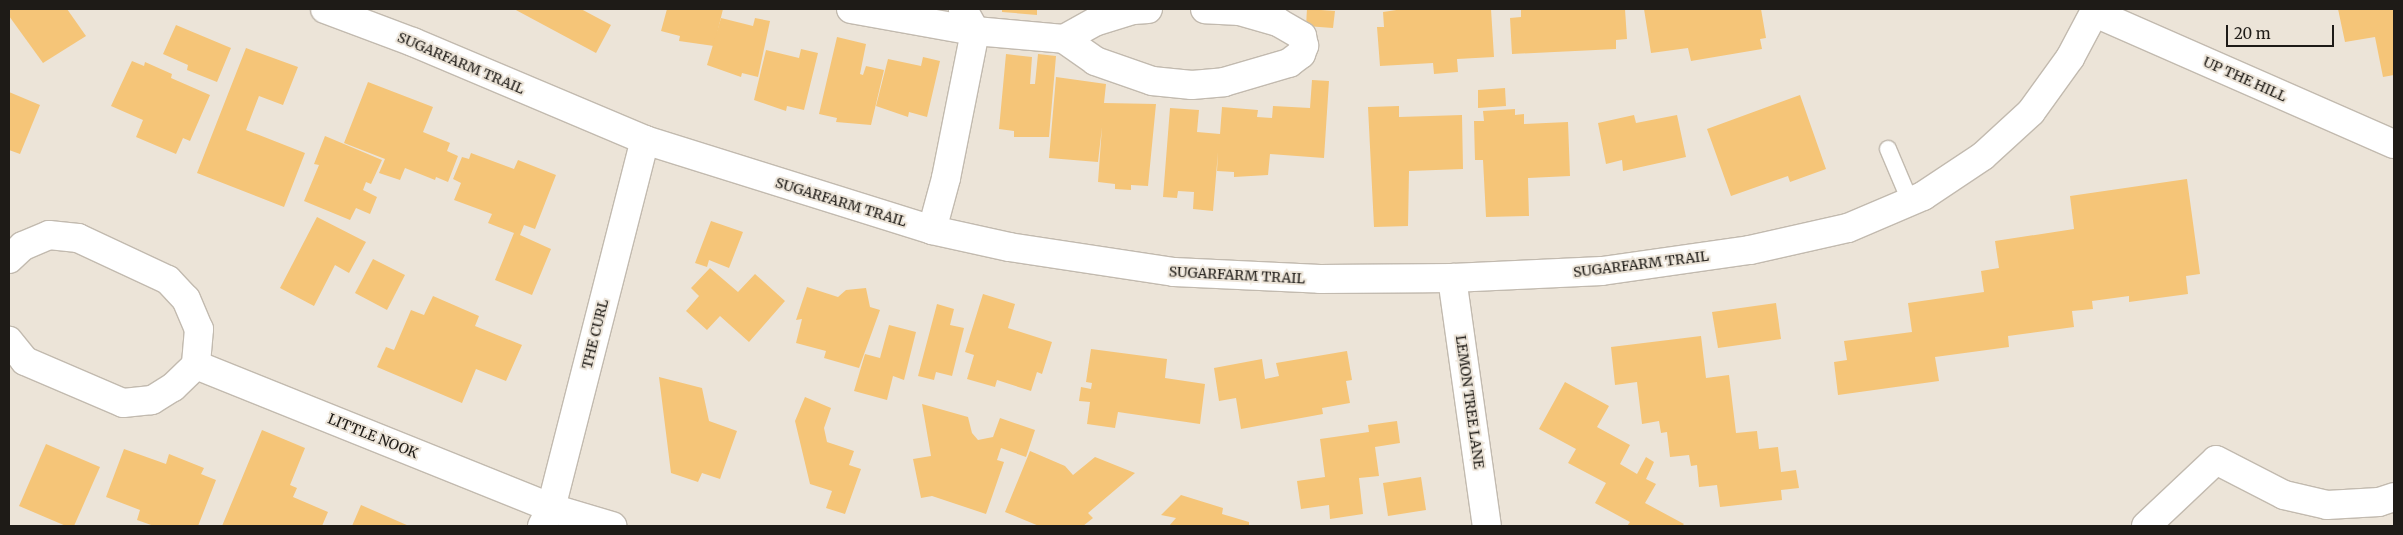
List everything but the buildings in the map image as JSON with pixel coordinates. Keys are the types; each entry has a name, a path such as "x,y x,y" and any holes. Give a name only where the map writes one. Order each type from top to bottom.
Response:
{"street":[{"name":"SUGARFARM TRAIL","path":"325,9 413,42 644,140 932,230 1009,247 1174,272 1320,280 1452,278 1602,271 1750,250 1848,228 1910,201 1983,156 2030,112 2070,58 2096,11"},
{"path":"852,9 969,20 1064,39 1095,61 1122,73 1152,81 1192,85 1224,82 1289,64 1301,54 1304,46 1302,36 1278,22 1240,11 1205,9"},
{"path":"1064,39 1097,21 1133,10 1148,9"},
{"name":"UP THE HILL","path":"2096,11 2394,144"},
{"path":"932,230 946,178 969,20"},
{"name":"THE CURL","path":"547,517 644,140"},
{"path":"9,259 23,246 49,235 78,238 168,280 186,299 199,329 196,365 173,387 152,400 122,403 25,361 9,341"},
{"name":"LEMON TREE LANE","path":"1452,278 1487,526"},
{"name":"LITTLE NOOK","path":"196,365 547,517 612,526"},
{"path":"2146,526 2216,460 2284,495 2326,505 2379,502 2394,497"}],"lane":[{"path":"1888,149 1910,201"}]}
